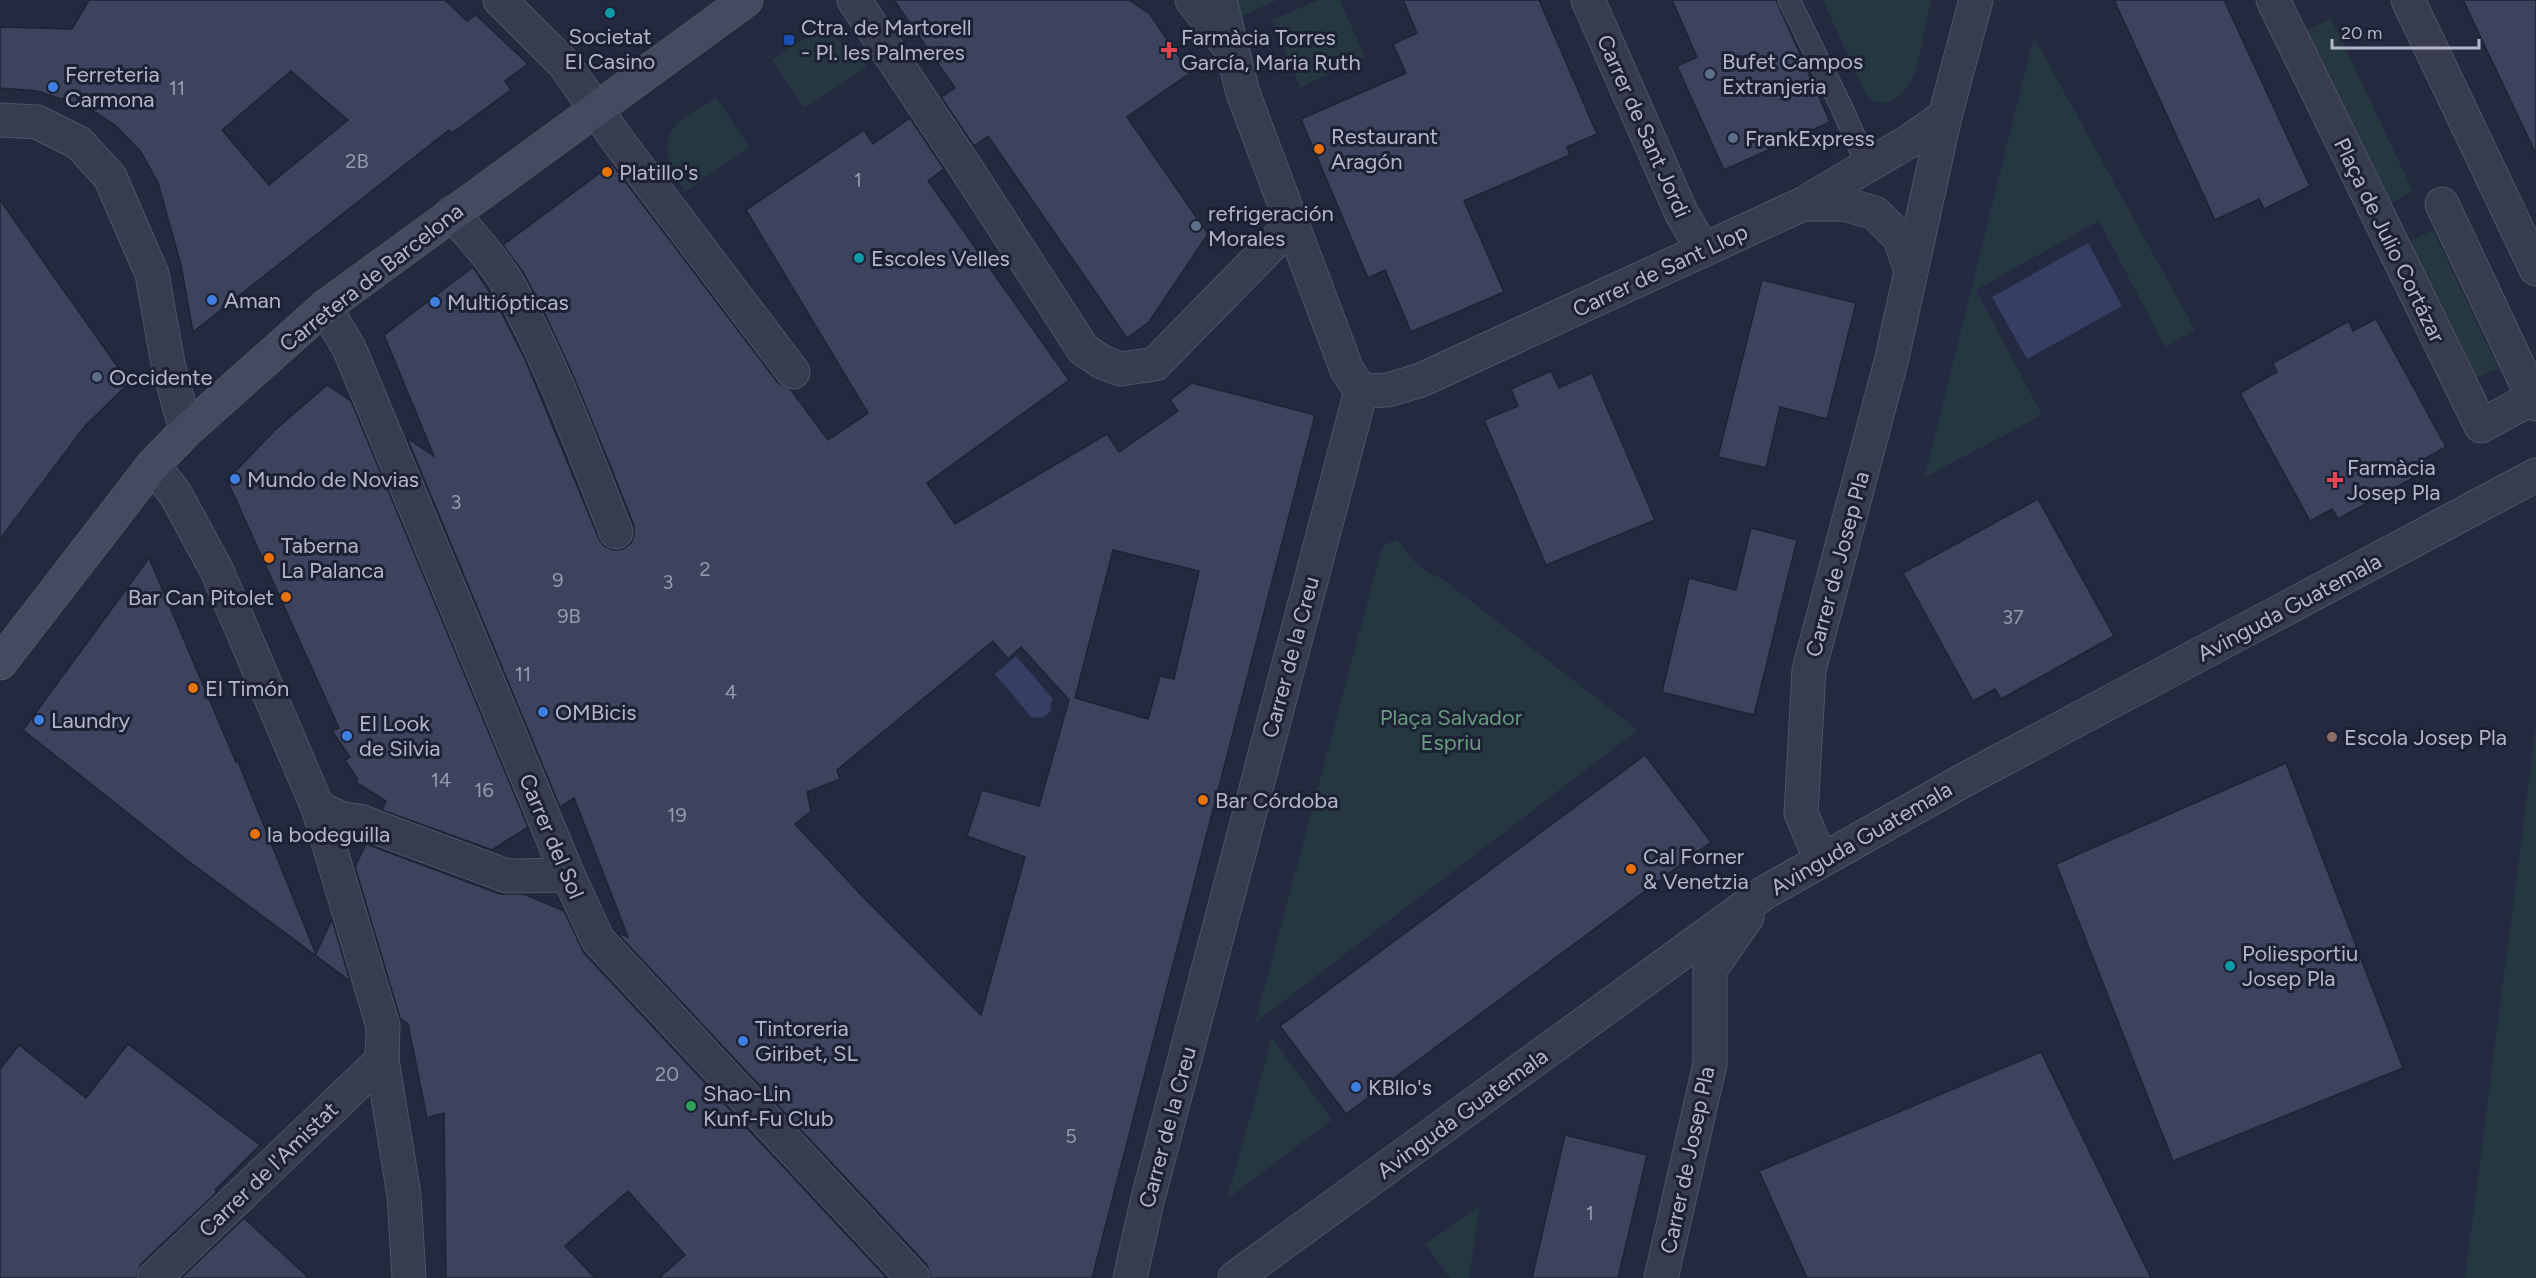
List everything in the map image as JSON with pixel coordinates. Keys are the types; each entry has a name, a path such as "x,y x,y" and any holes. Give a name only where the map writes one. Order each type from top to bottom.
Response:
{"main road":[{"name":"Carretera de Barcelona","path":"0,663 153,465 186,431 325,307 746,0"}],"street":[{"path":"500,0 565,65 596,111 793,372"},
{"path":"854,0 1083,349 1102,362 1120,369 1155,364 1291,225"},
{"path":"1192,0 1230,49"},
{"path":"1220,0 1230,49 1243,93 1347,370 1360,392"},
{"name":"Carrer de Sant Jordi","path":"1588,0 1681,212 1703,250"},
{"name":"Carrer de Josep Pla","path":"1821,860 1801,813 1809,670 1892,358 1945,116 1976,0"},
{"name":"Plaça de Julio Cortázar","path":"2273,0 2481,426 2535,399"},
{"path":"2408,0 2536,269"},
{"name":"Carrer de Sant Llop","path":"1360,392 1388,390 1421,380 1803,204 1945,116"},
{"path":"0,120 37,122 79,143 110,177 152,274 168,364 186,431"},
{"path":"1803,204 1843,204 1875,213 1899,237 1911,270"},
{"path":"2442,204 2535,399"},
{"path":"452,213 513,291 566,405 616,532"},
{"name":"Carrer del Sol","path":"325,307 349,348 568,875 598,940 913,1278"},
{"name":"Carrer de la Creu","path":"1130,1278 1148,1198 1360,392"},
{"path":"153,465 176,495 217,571 318,808 383,1026 382,1060 404,1195 409,1278"},
{"name":"Avinguda Guatemala","path":"1235,1278 1764,893 1964,780 2536,475"},
{"path":"318,808 507,876 568,875"},
{"path":"1672,961 1710,970 1764,893"},
{"name":"Carrer de Josep Pla","path":"1661,1278 1710,1064 1710,970"},
{"name":"Carrer de l'Amistat","path":"154,1278 382,1060"}],"lane":[{"path":"1789,0 1867,165"}],"green space":[{"path":"1234,0 1277,0 1238,18"},
{"path":"1319,0 1340,0 1365,58 1300,87 1271,20"},
{"path":"1823,0 1931,0 1914,76 1907,88 1896,98 1884,103 1872,100 1866,95"},
{"path":"2331,18 2413,191 2389,204 2304,32"},
{"path":"821,34 847,46 867,67 804,108 772,60 805,38"},
{"path":"2034,37 2195,330 2165,347 2099,221 1976,290 2042,415 1924,478"},
{"path":"716,97 749,147 685,192 669,161 670,135 678,123"},
{"path":"2433,230 2498,368 2473,380 2406,244"},
{"name":"Plaça Salvador Espriu","path":"1397,540 1427,572 1440,577 1638,730 1255,1023 1381,551 1385,544"},
{"path":"2536,726 2536,1278 2465,1278"},
{"path":"1272,1038 1332,1120 1227,1199"},
{"path":"1480,1206 1469,1278 1450,1278 1425,1244"}],"water":[{"path":"2088,243 2122,306 2027,359 1992,297"},
{"path":"1016,656 1053,699 1050,704 1052,710 1044,717 1032,718 995,674"}],"building":[{"path":"89,0 445,0 467,21 476,15 528,64 505,81 511,90 452,133 449,130 193,332 181,265 158,183 141,152 115,125 87,107 37,91 0,88 0,27 72,29","holes":["291,71 348,120 269,185 222,130"]},
{"path":"894,0 1129,0 1149,13 1190,73 1127,117 1208,234 1149,322 1127,338 988,136 974,146 941,97 955,88"},
{"path":"1403,0 1539,0 1597,134 1567,147 1570,155 1464,201 1504,292 1411,332 1385,270 1368,278 1301,119 1406,73 1393,44 1417,33"},
{"path":"1672,0 1776,0 1830,122 1724,170 1677,66 1697,57"},
{"path":"2114,0 2224,0 2310,186 2264,209 2259,199 2215,220"},
{"path":"2463,0 2536,0 2536,154"},
{"path":"910,118 944,169 928,181 1069,380 927,483 955,524 1107,434 1119,452 1178,411 1170,400 1192,383 1315,415 1092,1278 931,1278 927,1265 617,933 628,937 574,798 560,807 407,438 434,456 384,335 473,267 496,302 525,359 599,539 604,546 613,550 623,549 631,543 634,526 610,465 545,314 523,272 503,245 612,164 778,383 791,390 828,440 868,413 746,210 864,130 873,144","holes":["1113,550 1199,571 1174,679 1160,676 1148,719 1075,698","993,641 1008,659 1021,647 1069,700 1039,806 982,790 967,836 1025,857 981,1015 864,898 795,824 811,811 807,792 840,779 837,770"]},
{"path":"0,200 129,383 85,426 0,539"},
{"path":"1762,280 1856,303 1827,419 1780,407 1766,468 1718,457"},
{"path":"2376,319 2446,447 2417,463 2422,473 2338,519 2332,509 2310,521 2240,393 2277,372 2273,363 2349,321 2353,331"},
{"path":"1551,371 1559,388 1592,373 1655,520 1546,565 1484,420 1518,406 1511,389"},
{"path":"327,385 351,401 528,827 492,850 382,810 386,801 357,783 357,778 345,760 350,757 332,731 339,728 227,480 276,429"},
{"path":"2038,499 2114,636 2001,699 1995,689 1973,701 1903,573"},
{"path":"1751,528 1797,540 1754,715 1662,692 1689,578 1736,590"},
{"path":"149,558 236,762 237,759 316,954 332,919 350,981 187,860 23,730"},
{"path":"1645,755 1711,842 1346,1114 1280,1026"},
{"name":"Poliesportiu Josep Pla","path":"2286,763 2403,1068 2173,1161 2056,864"},
{"path":"366,844 500,894 524,894 564,911 584,953 887,1278 659,1278 685,1255 628,1191 565,1246 595,1278 446,1278 444,1113 427,1118 408,1024 400,1018 355,867"},
{"path":"128,1044 260,1145 215,1190 217,1192 141,1264 136,1278 0,1278 0,1069 19,1045 86,1098"},
{"path":"2041,1052 2151,1278 1807,1278 1759,1171"},
{"path":"1565,1135 1647,1155 1618,1278 1532,1278"},
{"path":"244,1218 309,1278 181,1278"}],"place":[{"name":"Societat El Casino","path":"610,13"},
{"name":"Ctra. de Martorell - Pl. les Palmeres","path":"789,40"},
{"name":"Farmàcia Torres García, Maria Ruth","path":"1169,50"},
{"name":"Bufet Campos Extranjeria","path":"1710,74"},
{"name":"Ferreteria Carmona","path":"53,87"},
{"name":"FrankExpress","path":"1733,138"},
{"name":"Restaurant Aragón","path":"1319,149"},
{"name":"Platillo's","path":"607,172"},
{"name":"refrigeración Morales","path":"1196,226"},
{"name":"Escoles Velles","path":"859,258"},
{"name":"Aman","path":"212,300"},
{"name":"Multiópticas","path":"435,302"},
{"name":"Occidente","path":"97,377"},
{"name":"Mundo de Novias","path":"235,479"},
{"name":"Farmàcia Josep Pla","path":"2335,480"},
{"name":"Taberna La Palanca","path":"269,558"},
{"name":"Bar Can Pitolet","path":"286,597"},
{"name":"El Timón","path":"193,688"},
{"name":"OMBicis","path":"543,712"},
{"name":"Laundry","path":"39,720"},
{"name":"El Look de Silvia","path":"347,736"},
{"name":"Escola Josep Pla","path":"2332,737"},
{"name":"Bar Córdoba","path":"1203,800"},
{"name":"la bodeguilla","path":"255,834"},
{"name":"Cal Forner & Venetzia","path":"1631,869"},
{"name":"Poliesportiu Josep Pla","path":"2230,966"},
{"name":"Tintoreria Giribet, SL","path":"743,1041"},
{"name":"KBllo's","path":"1356,1087"},
{"name":"Shao-Lin Kunf-Fu Club","path":"691,1106"}]}
